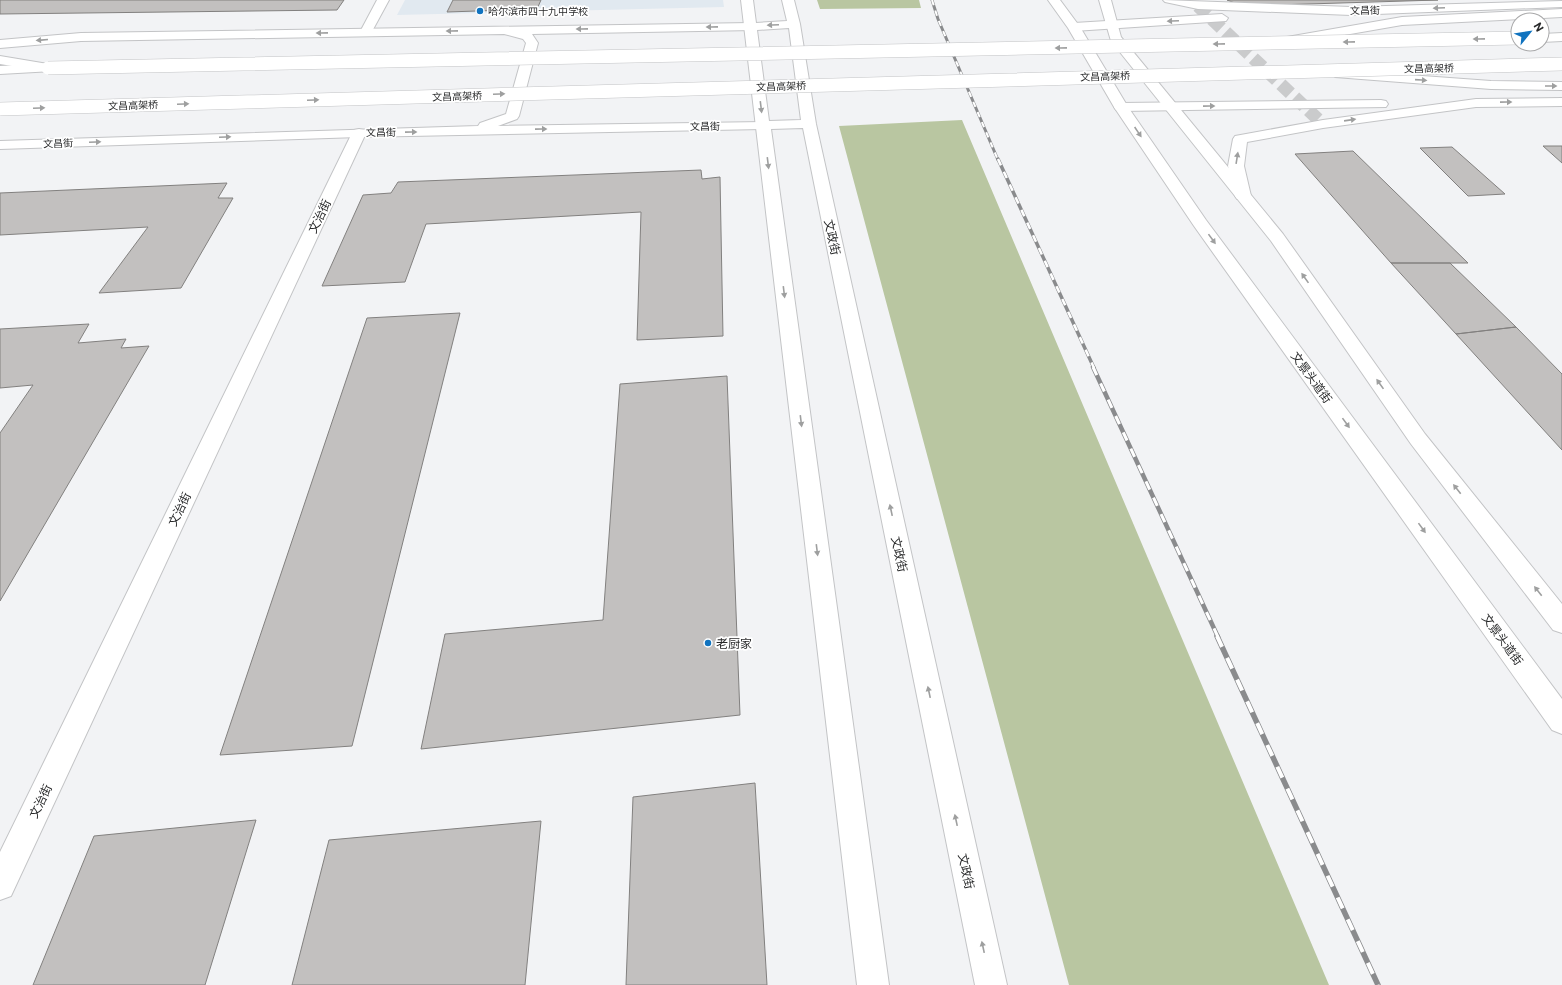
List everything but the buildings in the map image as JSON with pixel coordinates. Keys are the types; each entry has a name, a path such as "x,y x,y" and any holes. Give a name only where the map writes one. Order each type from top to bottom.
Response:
{"main road":[{"path":"366,32 383,0"},
{"path":"747,0 873,985"},
{"path":"0,44 81,37 751,27 794,24 788,0"},
{"name":"文景头道街","path":"1054,0 1074,26 1121,107 1200,223 1562,720"},
{"name":"文景头道街","path":"1065,0 1074,26 1110,56"},
{"path":"1105,0 1115,38 1277,238 1418,439 1562,622"},
{"name":"文昌街","path":"1169,0 1198,6 1351,11 1562,4"},
{"path":"1074,26 1351,11"},
{"path":"1272,43 1402,21 1562,13"},
{"name":"文政街","path":"794,24 809,124 991,985"},
{"path":"456,131 492,125 512,116 532,43 527,36 495,30"},
{"path":"1550,38 1562,37"},
{"path":"0,70 1510,38"},
{"path":"0,60 48,68"},
{"name":"文昌高架桥","path":"0,109 1562,64"},
{"path":"1122,66 1170,106"},
{"path":"1299,71 1490,85 1562,86"},
{"path":"1121,107 1562,102"},
{"path":"1243,196 1236,166 1240,139 1322,124 1476,103"},
{"name":"文昌街","path":"0,145 359,133 809,124"},
{"name":"文治街","path":"0,885 359,133"}],"shaded area":[{"name":"哈尔滨市四十九中学校","path":"405,0 723,0 724,7 397,15"}],"green space":[{"path":"817,0 919,0 921,8 820,9"},
{"path":"962,120 1329,985 1069,985 839,126"}],"tunnel":[{"path":"1198,6 1323,124"}],"railway":[{"path":"932,0 938,19 998,160"},
{"path":"998,159 1094,368"},
{"path":"1093,367 1218,637"},
{"path":"1217,636 1378,985"}],"place":[{"name":"哈尔滨市四十九中学校","path":"480,11"},
{"name":"老厨家","path":"708,643"}]}
